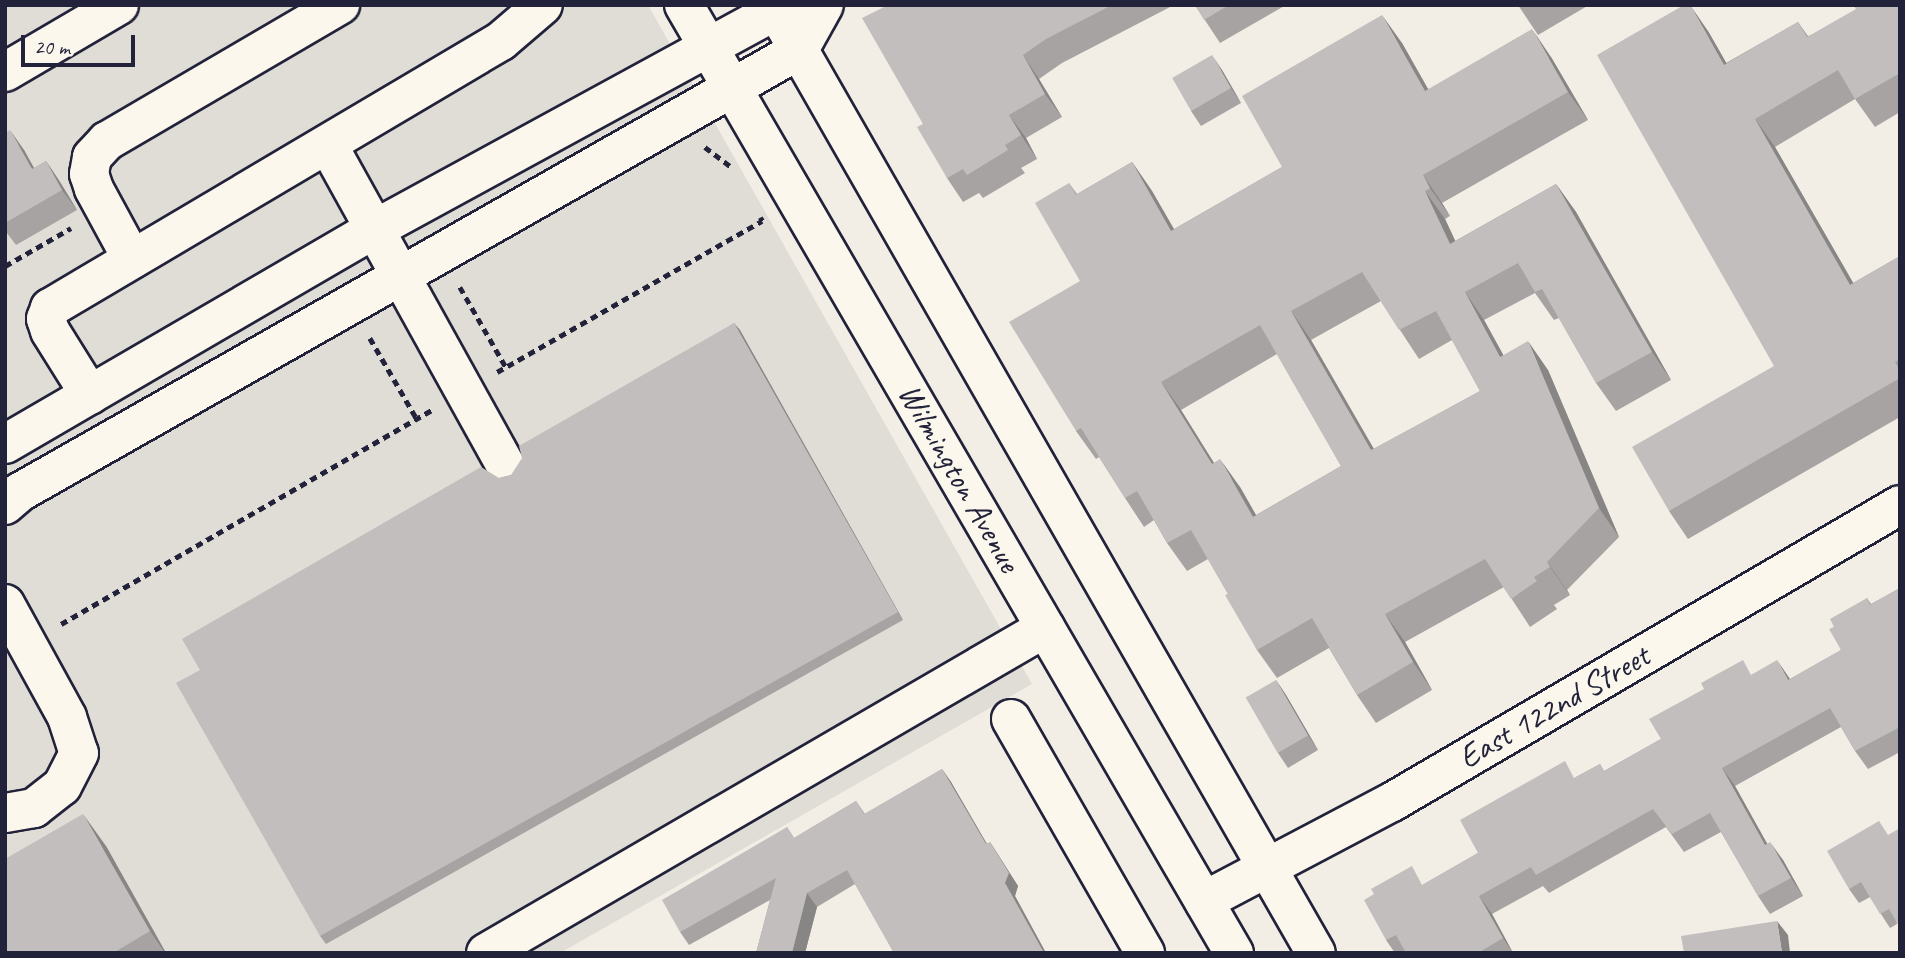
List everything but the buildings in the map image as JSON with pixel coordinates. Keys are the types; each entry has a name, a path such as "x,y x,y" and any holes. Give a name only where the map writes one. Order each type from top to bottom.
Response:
{"main road":[{"path":"5,72 119,5"},
{"path":"132,259 94,189 89,174 92,157 107,141 340,5"},
{"path":"90,395 46,319 50,308 501,41 543,5"},
{"name":"Wilmington Avenue","path":"684,5 1234,953"},
{"path":"5,505 20,492 799,50 824,5"},
{"path":"5,444 375,229 778,6 799,50 1316,953"},
{"path":"328,145 505,464"},
{"name":"East 122nd Street","path":"1204,901 1392,802 1900,505"},
{"path":"5,604 67,718 79,752 62,786 34,808 5,813"},
{"path":"486,953 1045,628"},
{"path":"1011,719 1145,953"}],"path":[{"path":"5,266 73,227"},
{"path":"460,287 506,368"},
{"path":"370,338 417,419"}],"shaded area":[{"path":"5,5 648,5 1032,684 560,953 5,953"}]}
